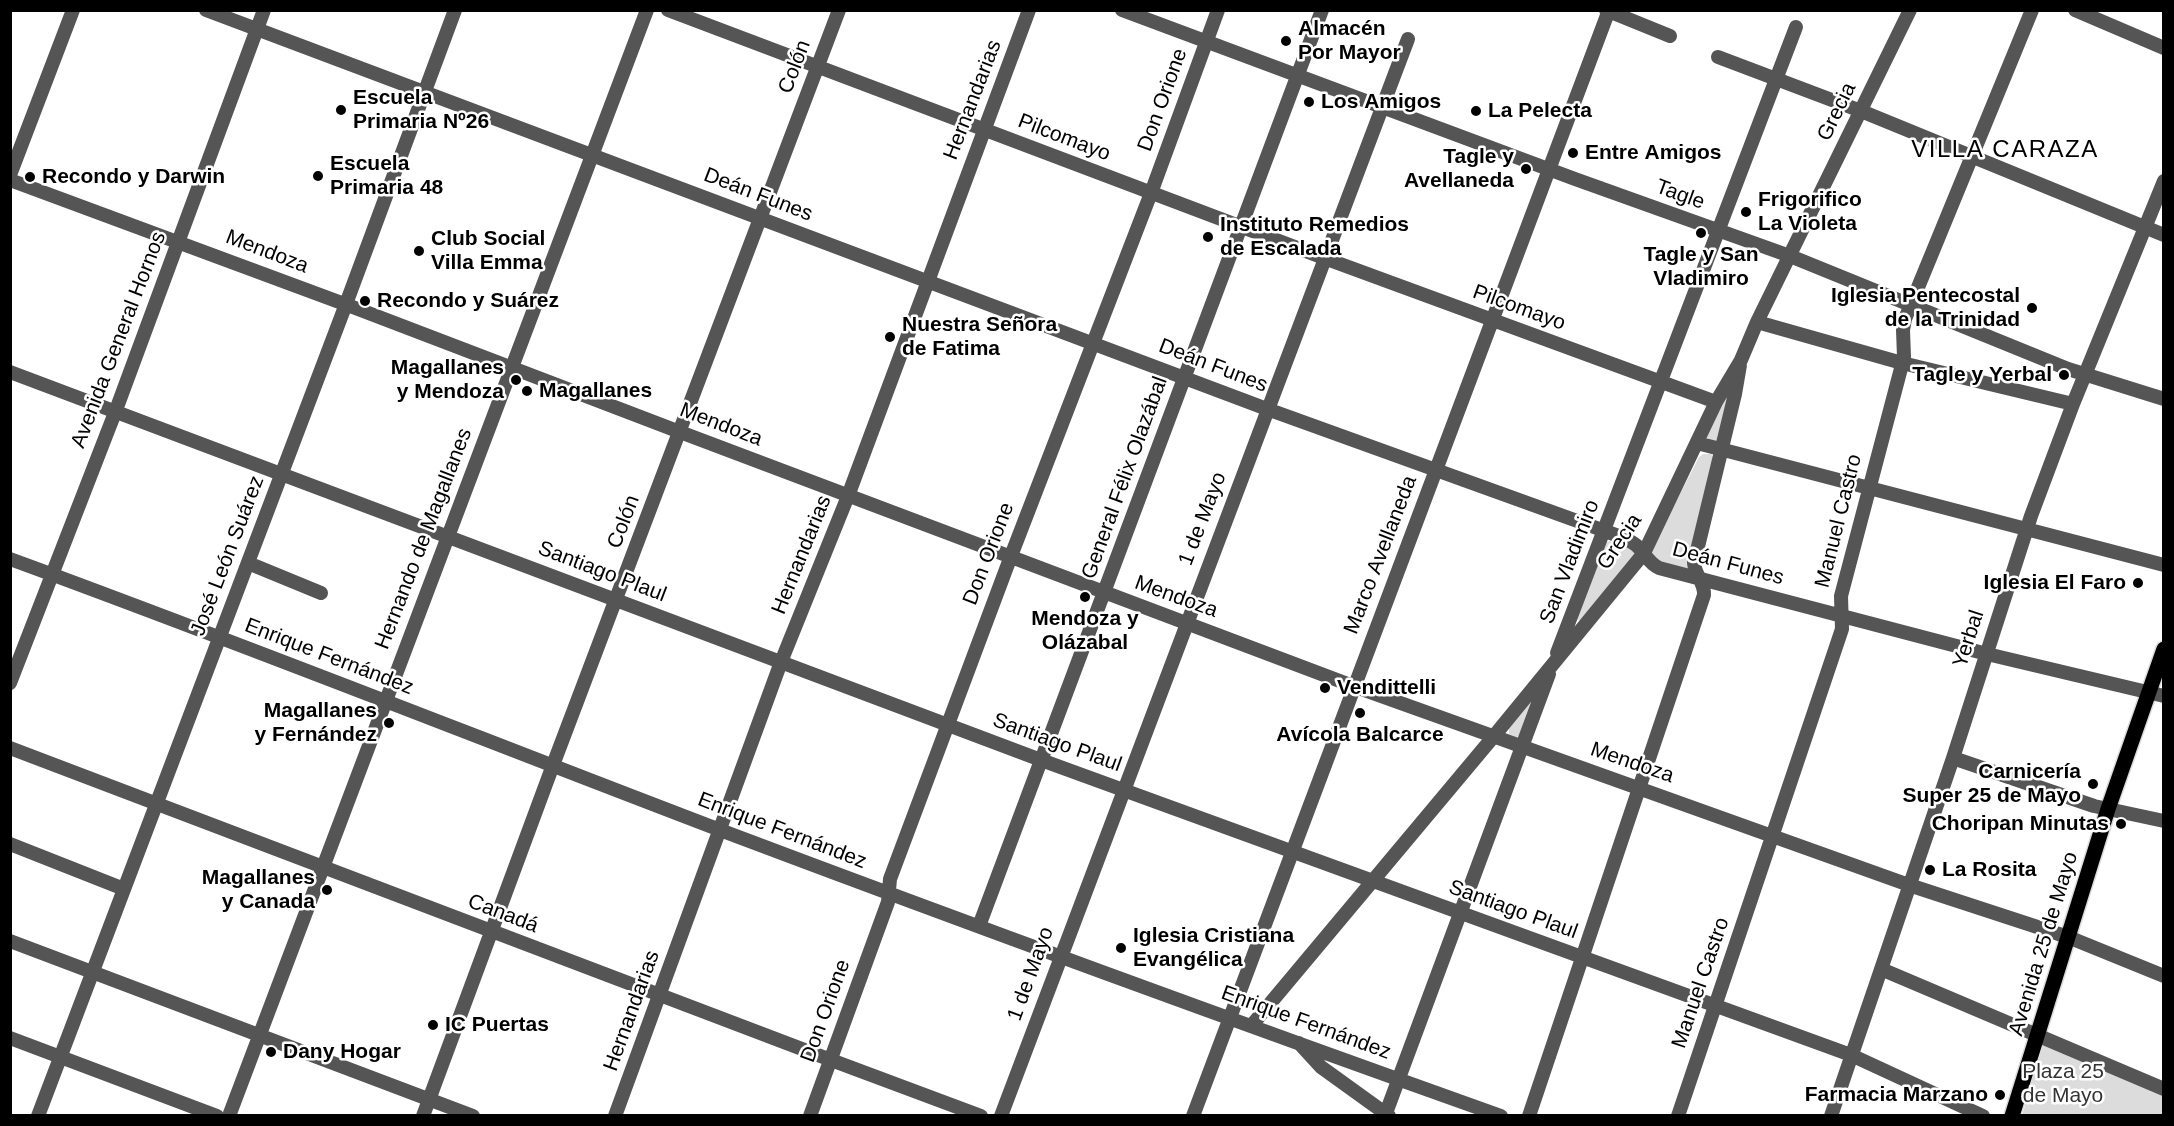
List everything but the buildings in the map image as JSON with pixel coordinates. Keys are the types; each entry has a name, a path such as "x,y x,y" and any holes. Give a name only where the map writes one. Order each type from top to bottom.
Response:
{"main road":[{"name":"Avenida 25 de Mayo","path":"2012,1116 2108,809 2163,649"}],"street":[{"path":"10,175 73,10"},
{"name":"Deán Funes","path":"206,10 1185,379 1605,531 1630,541 1644,553 1649,562 1659,568 1987,654 2163,696"},
{"name":"Avenida General Hornos","path":"10,683 116,410 264,10"},
{"name":"José León Suárez","path":"38,1116 455,10"},
{"name":"Hernando de Magallanes","path":"229,1116 647,10"},
{"name":"Pilcomayo","path":"668,10 1324,258 1716,402"},
{"name":"Colón","path":"423,1116 553,765 839,10"},
{"name":"Hernandarias","path":"615,1116 781,662 848,496 1029,10"},
{"name":"Tagle","path":"1122,10 1548,169 1790,256 2085,375 2163,399"},
{"name":"Don Orione","path":"810,1116 888,902 890,879 1151,193 1218,10"},
{"name":"General Félix Olazábal","path":"979,926 1323,10"},
{"name":"Grecia","path":"1252,1025 1374,881 1644,553 1716,402 1741,360 1757,322 1910,10"},
{"name":"Manuel Castro","path":"1678,1116 1842,629 1841,596 1902,363 1903,330 1911,303 2032,10"},
{"path":"2075,10 2163,48"},
{"path":"1608,11 1670,36"},
{"name":"Marco Avellaneda","path":"1193,1116 1608,11"},
{"name":"San Vladimiro","path":"1387,1114 1553,663 1796,27"},
{"name":"1 de Mayo","path":"1001,1116 1059,957 1408,39"},
{"path":"1718,57 1861,111 2163,235"},
{"name":"Mendoza","path":"10,180 346,304 1353,686 1909,885 2068,937 2163,976"},
{"name":"Yerbal","path":"1831,1116 1953,758 2027,528 2073,404 2163,181"},
{"path":"1757,322 1902,363 2073,404"},
{"path":"1529,1116 1704,594 1704,585 1694,563 1736,394 1741,360"},
{"name":"Santiago Plaul","path":"10,372 116,410 949,726 1851,1055 1983,1116"},
{"path":"1696,443 2163,565"},
{"name":"Enrique Fernández","path":"10,559 1059,957 1502,1116"},
{"path":"248,563 321,593"},
{"name":"Canadá","path":"10,748 981,1116"},
{"path":"1953,758 2108,809 2163,821"},
{"path":"10,844 124,889"},
{"path":"10,941 473,1116"},
{"path":"1881,969 2163,1089"},
{"path":"10,1038 217,1116"},
{"path":"1298,1042 1321,1067 1387,1114"}],"green space":[{"path":"1723,394 1731,394 1720,441 1714,442 1706,437"},
{"path":"1703,454 1711,454 1713,457 1690,568 1687,570 1656,562 1650,553 1699,457"},
{"path":"1609,541 1632,549 1635,555 1580,621 1577,619 1604,544"},
{"path":"1533,699 1521,736 1516,737 1509,734 1509,728"},
{"name":"Plaza 25 de Mayo","path":"2043,1042 2163,1095 2163,1115 2022,1116"}],"place":[{"name":"Almacén Por Mayor","path":"1286,41"},
{"name":"Los Amigos","path":"1309,102"},
{"name":"Escuela Primaria Nº26","path":"341,110"},
{"name":"La Pelecta","path":"1476,111"},
{"name":"Entre Amigos","path":"1573,153"},
{"name":"Tagle y Avellaneda","path":"1526,169"},
{"name":"Escuela Primaria 48","path":"318,176"},
{"name":"Recondo y Darwin","path":"30,177"},
{"name":"Frigorifico La Violeta","path":"1746,212"},
{"name":"Tagle y San Vladimiro","path":"1701,233"},
{"name":"Instituto Remedios de Escalada","path":"1208,237"},
{"name":"Club Social Villa Emma","path":"419,251"},
{"name":"Recondo y Suárez","path":"365,301"},
{"name":"Iglesia Pentecostal de la Trinidad","path":"2032,308"},
{"name":"Nuestra Señora de Fatima","path":"890,337"},
{"name":"Tagle y Yerbal","path":"2064,375"},
{"name":"Magallanes y Mendoza","path":"516,380"},
{"name":"Magallanes","path":"527,391"},
{"name":"Iglesia El Faro","path":"2138,583"},
{"name":"Mendoza y Olázabal","path":"1085,597"},
{"name":"Vendittelli","path":"1325,688"},
{"name":"Avícola Balcarce","path":"1360,713"},
{"name":"Magallanes y Fernández","path":"389,723"},
{"name":"Carnicería Super 25 de Mayo","path":"2093,784"},
{"name":"Choripan Minutas","path":"2121,824"},
{"name":"La Rosita","path":"1930,870"},
{"name":"Magallanes y Canada","path":"327,890"},
{"name":"Iglesia Cristiana Evangélica","path":"1121,948"},
{"name":"IC Puertas","path":"433,1025"},
{"name":"Dany Hogar","path":"271,1052"},
{"name":"Farmacia Marzano","path":"2000,1095"}],"district":[{"name":"VILLA CARAZA","path":"2005,150"}]}
